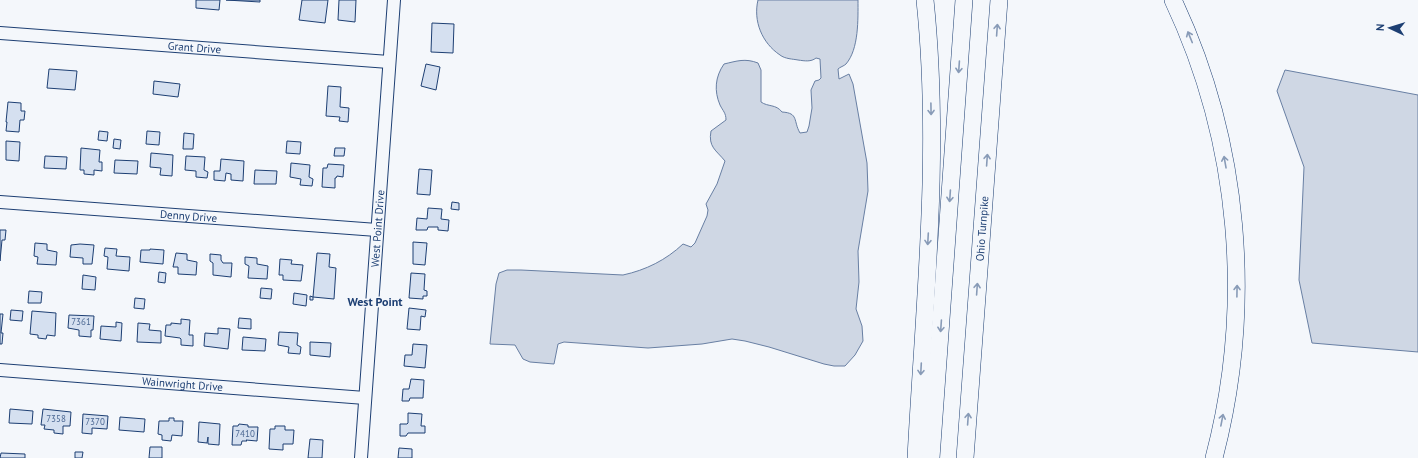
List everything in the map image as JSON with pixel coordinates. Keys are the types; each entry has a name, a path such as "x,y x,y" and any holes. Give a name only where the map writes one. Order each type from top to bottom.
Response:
{"highway":[{"path":"916,458 931,184 931,105 929,46 925,0"},
{"path":"931,458 964,0"},
{"name":"Ohio Turnpike","path":"965,458 999,0"},
{"path":"1173,0 1194,48 1211,100 1228,178 1235,233 1237,287 1234,339 1227,393 1214,458"}],"street":[{"name":"West Point Drive","path":"361,458 394,0"},
{"name":"Grant Drive","path":"0,33 390,62"},
{"name":"Denny Drive","path":"0,202 377,230"},
{"name":"Wainwright Drive","path":"0,370 365,398"}],"shaded area":[{"path":"758,0 858,0 856,42 846,64 838,69 839,79 849,74 853,84 867,163 868,191 858,251 859,282 856,309 862,326 863,341 855,355 845,366 834,366 769,347 732,339 702,344 648,348 564,342 558,344 554,364 530,362 523,359 515,345 490,344 496,284 499,273 507,270 521,270 623,275 655,264 670,255 683,244 691,247 695,243 707,216 708,210 706,204 717,184 725,161 712,145 710,136 711,131 726,120 725,114 718,100 716,89 717,79 724,64 745,60 758,63 761,70 761,102 780,109 782,112 791,114 795,118 800,133 807,132 812,108 811,90 815,81 821,78 820,59 816,58 805,61 789,59 774,50 768,44 760,31 757,16"},
{"path":"1285,70 1418,95 1418,352 1312,343 1299,280 1304,167 1277,91"}],"building":[{"path":"196,0 220,0 219,10 196,8"},
{"path":"226,0 260,0 260,2"},
{"path":"302,0 328,0 325,23 299,20"},
{"path":"339,0 356,0 355,22 338,20"},
{"path":"432,23 454,24 453,53 431,52"},
{"path":"426,64 440,67 436,90 421,86"},
{"path":"49,69 77,71 75,90 47,88"},
{"path":"154,81 180,84 178,97 153,94"},
{"path":"328,86 341,87 340,107 349,108 348,122 339,121 340,117 326,116"},
{"path":"8,102 21,103 21,111 25,111 24,120 20,120 19,132 6,131"},
{"path":"99,131 108,132 107,141 98,140"},
{"path":"147,131 160,132 159,145 146,144"},
{"path":"184,133 194,134 193,149 183,149"},
{"path":"114,139 121,140 120,149 113,148"},
{"path":"6,141 20,142 19,161 6,160"},
{"path":"287,141 301,142 300,154 286,153"},
{"path":"81,148 100,150 99,162 102,162 102,171 94,170 94,175 84,174 84,170 80,170"},
{"path":"335,148 345,148 344,156 334,156"},
{"path":"151,153 173,155 172,176 160,175 161,168 150,167"},
{"path":"45,156 67,157 66,169 44,168"},
{"path":"186,156 205,157 204,170 208,172 207,178 196,177 196,171 185,170"},
{"path":"221,159 244,161 243,181 231,180 231,174 226,173 225,181 214,180 214,171 220,171"},
{"path":"115,160 138,161 137,174 114,173"},
{"path":"291,163 310,165 309,177 313,179 312,186 300,185 301,179 290,177"},
{"path":"328,164 344,165 343,177 337,176 335,178 335,188 322,187 323,168 327,168"},
{"path":"419,169 432,170 430,195 417,194"},
{"path":"255,170 277,171 276,184 254,184"},
{"path":"452,202 459,203 459,210 451,209"},
{"path":"428,208 442,209 441,219 449,220 448,231 438,230 438,227 428,227 427,230 416,230 417,218 427,219"},
{"path":"0,230 6,230 5,240 2,240 0,261"},
{"path":"413,242 427,243 425,265 413,264"},
{"path":"35,243 47,244 47,250 57,252 56,265 37,264 38,257 34,256"},
{"path":"71,245 94,245 92,264 83,264 83,258 70,257"},
{"path":"105,248 117,249 116,256 130,257 129,271 107,269 108,257 104,256"},
{"path":"141,250 164,250 163,264 140,262"},
{"path":"176,253 187,254 187,260 197,262 196,275 178,274 178,267 173,267"},
{"path":"317,253 330,254 329,267 336,268 334,299 313,297"},
{"path":"210,254 221,255 221,260 223,263 232,263 231,277 213,275 213,263 210,261"},
{"path":"245,257 257,258 257,264 268,266 267,279 248,278 249,266 245,264"},
{"path":"280,259 292,260 291,264 303,265 301,281 283,280 283,275 279,275"},
{"path":"159,272 166,273 165,283 158,282"},
{"path":"411,273 425,274 424,290 427,291 427,296 423,296 423,299 409,298"},
{"path":"83,275 96,277 95,290 82,289"},
{"path":"261,288 272,289 271,299 260,298"},
{"path":"29,291 42,292 41,303 28,303"},
{"path":"294,293 307,295 306,306 293,304"},
{"path":"310,296 313,297 313,300 310,300"},
{"path":"135,298 145,299 144,309 134,308"},
{"path":"409,308 426,310 425,317 421,316 420,330 407,329"},
{"path":"11,310 23,311 22,321 10,320"},
{"path":"32,311 56,313 55,336 47,335 46,339 38,338 38,335 30,334"},
{"path":"0,314 3,314 1,333 3,333 2,344 0,344"},
{"path":"69,315 94,316 91,337 79,336 79,330 68,328"},
{"path":"239,318 251,319 251,329 238,328"},
{"path":"181,319 190,320 189,335 193,335 193,346 181,345 180,338 165,336 166,325 171,325 171,323 181,324"},
{"path":"116,322 122,323 121,341 100,339 101,326 116,327"},
{"path":"138,323 150,324 149,330 161,331 161,343 137,342"},
{"path":"218,328 230,329 228,349 204,346 205,333 218,334"},
{"path":"279,332 298,333 297,345 301,347 300,354 288,353 289,347 278,345"},
{"path":"243,337 266,339 265,351 242,350"},
{"path":"310,342 331,343 330,357 310,355"},
{"path":"413,344 427,345 425,368 404,366 405,355 412,355"},
{"path":"411,379 424,380 423,398 410,398 409,401 402,401 403,389 409,389"},
{"path":"10,409 33,411 32,424 9,423"},
{"path":"43,409 71,412 70,426 63,426 63,434 54,433 54,430 44,429 45,425 41,425"},
{"path":"408,413 422,414 421,426 425,426 425,433 408,433 406,436 400,436 400,424 408,423"},
{"path":"83,414 108,416 107,429 92,428 92,434 82,433"},
{"path":"120,417 145,419 144,432 119,430"},
{"path":"169,418 174,418 174,421 183,421 182,436 172,435 171,441 162,440 162,435 158,434 159,421 169,421"},
{"path":"199,422 220,424 219,445 208,444 208,437 207,443 198,442"},
{"path":"239,424 248,425 248,427 258,427 257,441 246,440 247,441 242,441 241,445 232,445 233,426 238,426"},
{"path":"275,426 285,426 285,430 294,430 293,444 283,444 283,450 269,449 270,429 275,429"},
{"path":"310,439 323,440 322,458 308,458"},
{"path":"150,447 162,447 162,458 149,458"},
{"path":"399,448 412,449 412,458 398,458"},
{"path":"75,452 83,452 82,458 75,458"},
{"path":"1,453 25,454 25,458 0,458"}],"district":[{"name":"West Point","path":"375,302"}]}
